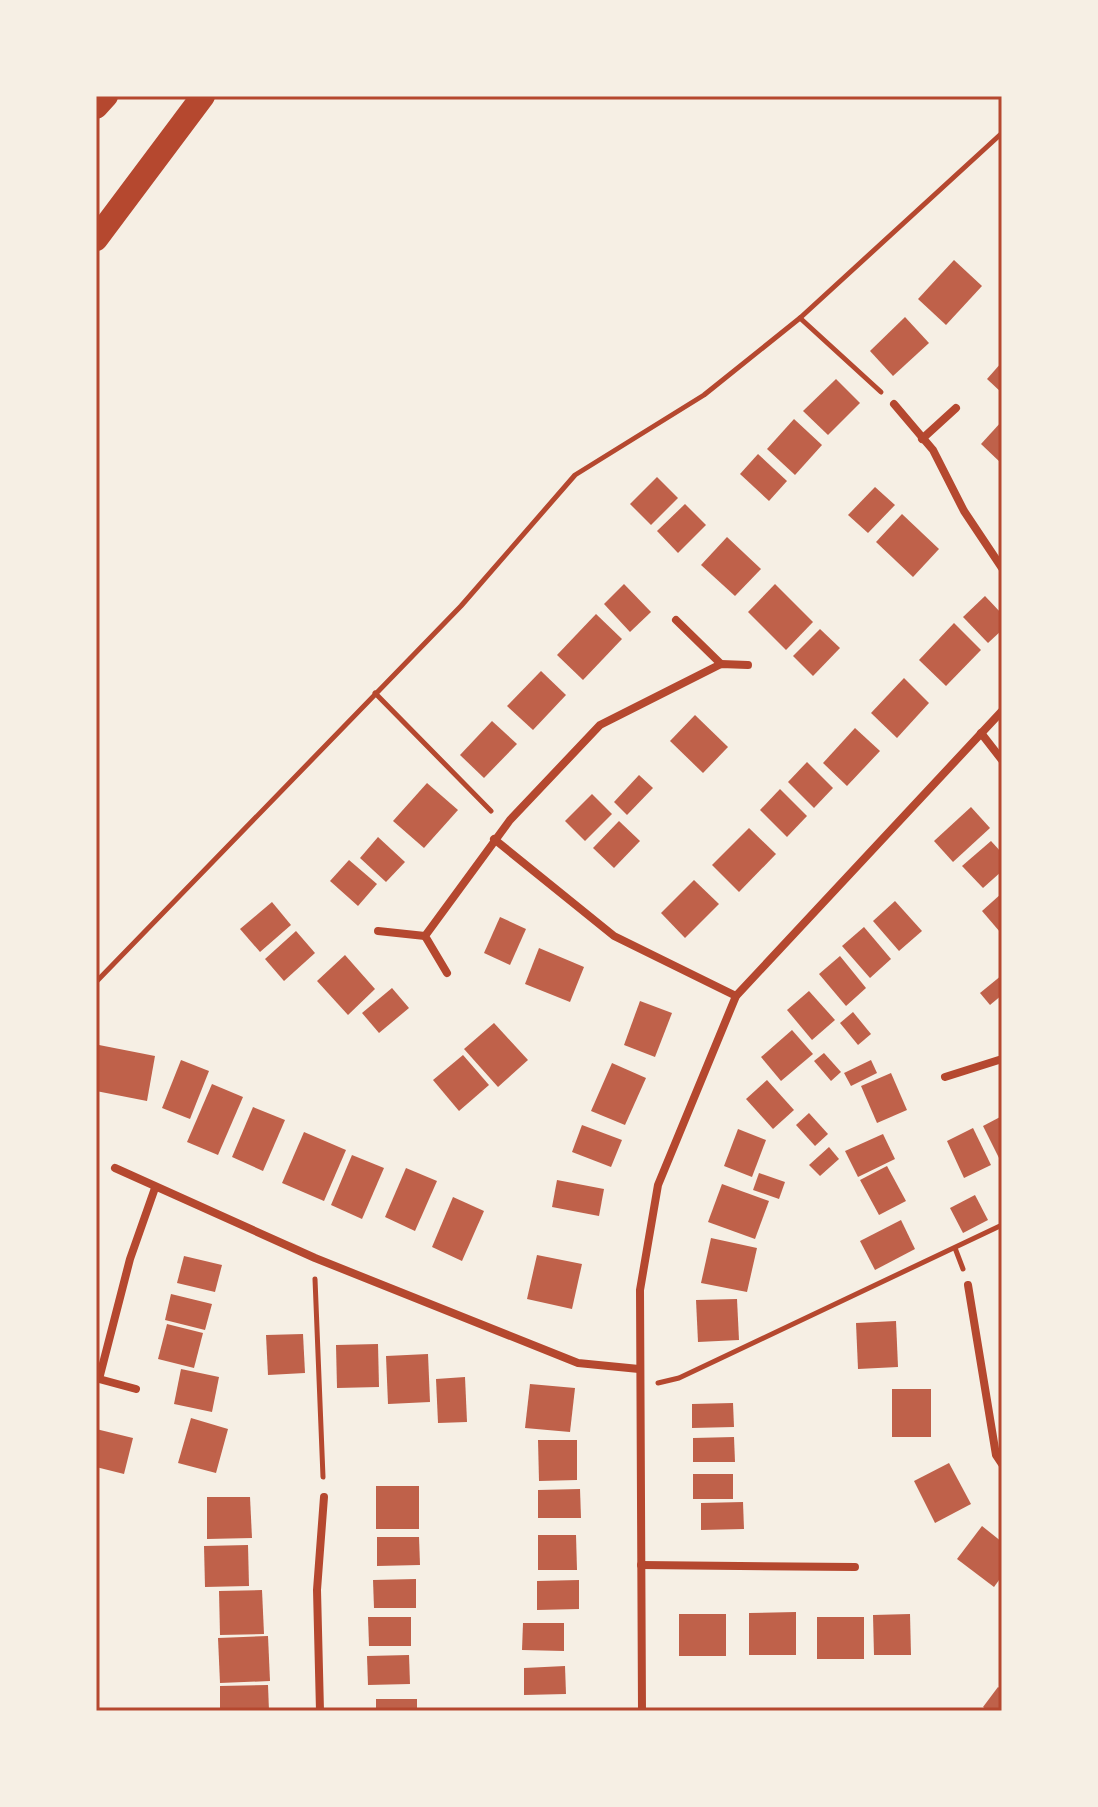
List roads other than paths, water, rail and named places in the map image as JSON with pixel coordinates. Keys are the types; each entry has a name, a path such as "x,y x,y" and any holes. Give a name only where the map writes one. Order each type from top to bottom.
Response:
{"highway":[{"path":"96,107 106,96"},
{"path":"96,213 203,96"},
{"path":"96,239 203,96"}],"street":[{"path":"894,404 933,450 964,511 1002,568"},
{"path":"922,439 956,408"},
{"path":"676,620 721,664"},
{"path":"425,936 494,839 600,725 721,664 748,665"},
{"path":"642,1711 640,1290 658,1185 736,996 1002,711"},
{"path":"981,733 1002,760"},
{"path":"494,839 614,936 736,996"},
{"path":"378,931 425,936"},
{"path":"425,936 447,973"},
{"path":"945,1077 1002,1059"},
{"path":"115,1168 315,1258 578,1363 639,1369"},
{"path":"136,1389 98,1379 130,1259 155,1188"},
{"path":"968,1285 996,1455 1002,1464"},
{"path":"320,1711 317,1590 324,1497"},
{"path":"641,1565 855,1567"}]}
